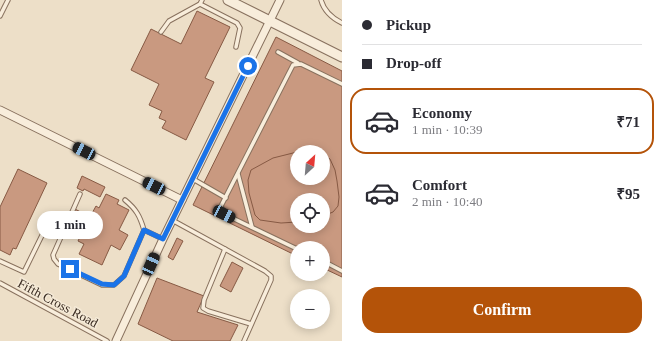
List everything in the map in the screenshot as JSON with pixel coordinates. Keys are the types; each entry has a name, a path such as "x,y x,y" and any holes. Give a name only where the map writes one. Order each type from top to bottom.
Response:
{"street":[{"path":"228,0 273,15 342,57"},
{"path":"116,341 172,220 280,0"},
{"path":"0,110 182,200"}],"lane":[{"path":"0,16 8,0"},
{"path":"321,0 324,9 333,18 342,23"},
{"path":"161,32 169,21 201,2 237,23 240,28 236,47"},
{"path":"278,52 342,84"},
{"path":"290,246 224,214 221,209 290,69 293,65 301,64"},
{"path":"238,174 252,227"},
{"path":"193,179 226,198"},
{"path":"80,194 53,255 54,260 58,264 102,284 114,285 124,276 144,230 138,213 125,200"},
{"path":"172,220 265,271 271,276 271,280 244,341"},
{"path":"0,261 24,272 49,221"},
{"path":"144,230 163,239"},
{"path":"225,249 204,300 204,308 208,311 252,324"},
{"path":"330,264 342,270"},
{"name":"Fifth Cross Road","path":"0,283 107,341"}],"building":[{"path":"197,11 230,27 205,78 214,82 186,140 162,128 166,121 159,118 162,111 149,105 159,84 131,70 151,29 181,44"},
{"path":"276,37 342,71 342,277 330,271 330,241 290,241 290,253 193,205"},
{"path":"290,154 290,185 330,185 330,159 335,170 337,181 339,197 338,206 330,213 330,193 290,193 290,222 281,223 260,220 255,215 249,193 248,180 251,170 273,158"},
{"path":"18,169 47,183 16,249 13,248 10,255 0,250 0,207"},
{"path":"82,176 105,187 100,197 84,189 83,191 77,188"},
{"path":"106,194 119,200 117,204 129,210 119,230 128,235 120,250 111,245 102,265 79,254 84,244 78,241 83,231 68,223 75,209 90,217 96,206 99,208"},
{"path":"177,238 183,241 173,260 168,257"},
{"path":"232,262 243,268 231,292 220,286"},
{"path":"157,278 204,296 197,312 238,325 230,341 173,341 138,324"}],"route":[{"path":"70,269 102,284 108,286 114,285 124,276 144,230 163,239 248,66"}]}
